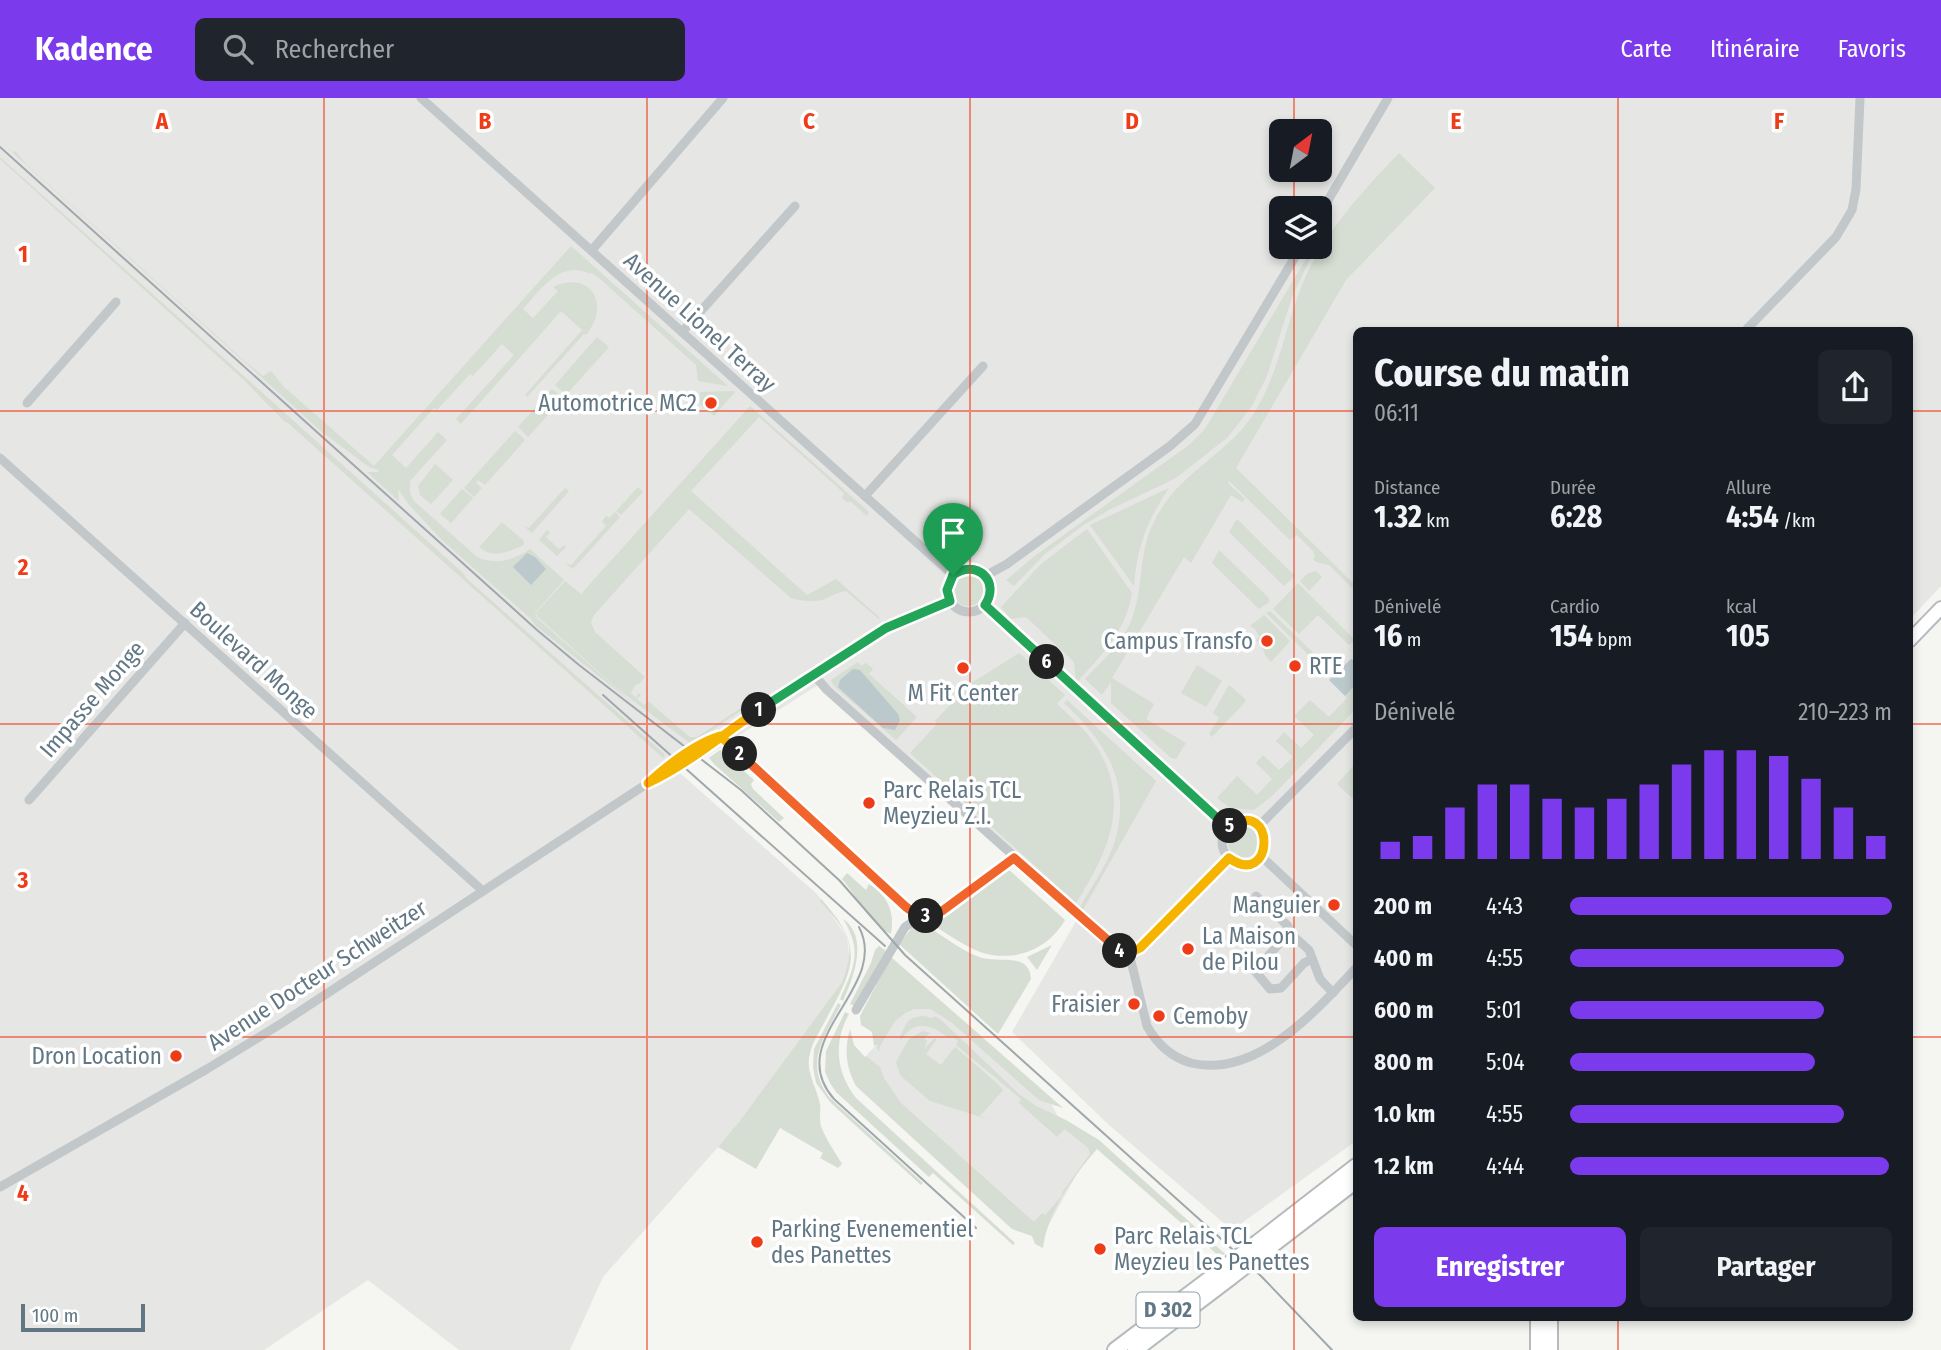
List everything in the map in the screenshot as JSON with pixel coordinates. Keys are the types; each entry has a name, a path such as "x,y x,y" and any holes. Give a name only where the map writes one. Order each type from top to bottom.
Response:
{"main road":[{"path":"1913,637 1941,608"},
{"name":"D 302","path":"1262,1246 1353,1169"},
{"name":"D 302","path":"1115,1350 1353,1183"},
{"name":"D 302","path":"1135,1350 1225,1274"},
{"path":"1538,1321 1538,1350"},
{"path":"1550,1321 1550,1350"}],"street":[{"name":"Avenue Lionel Terray","path":"421,98 953,575"},
{"path":"592,250 723,98"},
{"path":"1331,196 1388,98"},
{"path":"1749,327 1836,237 1849,218 1855,203 1860,98"},
{"path":"682,332 795,206"},
{"path":"985,576 1007,564 1159,454 1195,424 1294,259"},
{"path":"27,403 116,302"},
{"path":"865,496 983,366"},
{"name":"Boulevard Monge","path":"0,458 483,891"},
{"path":"965,569 973,569 985,576 990,587 985,605 973,612 954,607 947,590 953,575 965,569"},
{"name":"Avenue Docteur Schweitzer","path":"0,1187 228,1056 648,783 663,769 720,736 886,628 950,601"},
{"path":"985,605 1228,828"},
{"name":"Impasse Monge","path":"29,800 185,623"},
{"path":"814,675 827,690 1122,952 1129,953 1145,943 1229,858"},
{"path":"1259,826 1353,732"},
{"path":"720,736 920,917"},
{"path":"1240,821 1259,826 1266,844 1261,856 1248,863 1237,863 1229,858 1222,846 1224,833 1228,828 1240,821"},
{"path":"1261,856 1353,942"},
{"path":"856,1010 905,927 920,917 942,911 1014,858"},
{"path":"1256,896 1309,950 1320,979 1333,993"},
{"path":"1291,934 1285,937 1255,971 1270,989 1281,988 1304,963 1312,959"},
{"path":"1129,953 1152,1036 1164,1049 1178,1058 1197,1064 1238,1061 1263,1050 1293,1030 1353,971"}],"shaded area":[{"path":"0,98 1941,98 1941,586 1913,616 1913,327 1353,327 1353,1143 1232,1230 1109,1125 1012,1032 1079,916 821,683 680,773 817,894 847,937 850,962 842,982 734,1129 603,1277 570,1350 459,1350 368,1280 264,1350 0,1350"},
{"path":"0,141 15,151 26,164 247,363 263,376 271,371 283,386 374,466 571,246 728,386 698,381 696,365 599,278 591,272 570,270 552,278 523,309 533,318 558,291 553,287 578,283 587,286 597,302 593,324 586,335 584,334 527,397 525,395 582,330 561,311 461,424 456,419 514,355 502,344 437,410 434,408 392,455 406,468 438,432 447,440 410,481 410,493 414,501 477,557 491,561 505,560 530,549 564,580 535,613 537,618 634,704 536,626 443,541 398,489 399,501 367,472 379,470 369,467 322,432"},
{"path":"1399,153 1435,188 1346,280 1236,468 1353,583 1353,589 1329,565 1316,562 1313,559 1313,551 1297,535 1290,540 1229,481 1245,499 1242,502 1231,495 1191,563 1184,557 1112,678 1154,704 1146,719 1186,743 1176,759 1171,758 1111,703 1111,682 1102,695 1085,679 1112,650 1133,616 1147,540 1158,514 1180,486 1234,438 1256,410 1277,363 1304,280 1315,259 1332,259 1332,231"},
{"path":"0,157 661,751 665,755 663,758 284,421 246,382"},
{"path":"1306,259 1310,259 1293,294 1267,376 1252,406 1228,437 1176,478 1085,524 1045,554 1014,586 1006,580 1036,555 1189,445 1205,429"},
{"path":"597,337 609,347 566,395 555,385"},
{"path":"552,389 563,398 528,437 518,427"},
{"path":"700,392 735,392 714,416 700,404"},
{"path":"750,406 869,512 867,516 842,498 844,493 759,417 691,491 807,595 836,579 880,618 846,591 818,601 791,598 689,509 594,615 591,622 595,632 645,677 635,685 631,693 636,698 639,693 641,695 637,699 644,705 648,701 690,737 697,737 741,708 751,697 751,704 691,744 619,690 536,613 565,581 581,594"},
{"path":"515,431 525,440 485,485 478,480 476,483 482,488 474,497 464,488"},
{"path":"435,464 453,480 431,504 420,495 418,486"},
{"path":"638,487 643,492 621,515 616,511"},
{"path":"565,488 569,491 532,533 523,525 529,528"},
{"path":"1169,488 1144,534 1134,586 1090,525"},
{"path":"462,489 473,498 451,523 440,514"},
{"path":"615,512 620,517 573,569 565,563 571,565 606,526 602,521 606,516 609,518"},
{"path":"1237,519 1295,576 1284,586 1229,532"},
{"path":"502,522 524,541 524,545 496,553 479,547"},
{"path":"1087,529 1132,593 1118,631 1104,652 1076,683 1074,662 1026,617 1011,619 1001,607 1041,564"},
{"path":"547,530 550,532 546,537 559,549 564,545 566,547 557,556 539,540"},
{"path":"1219,550 1269,598 1269,602 1259,609 1212,563"},
{"path":"527,553 546,569 531,585 513,567"},
{"path":"1316,571 1322,577 1309,591 1300,581 1307,574"},
{"path":"968,574 979,579 984,590 979,601 968,606 957,601 952,590 957,579"},
{"path":"1298,583 1353,638 1353,642 1349,645 1318,615 1299,634 1273,609"},
{"path":"1270,611 1328,667 1325,671 1266,613"},
{"path":"1264,615 1290,641 1271,662 1261,644 1256,641 1259,636 1255,629 1250,626"},
{"path":"1019,653 1065,695 1057,704 1094,743 1106,764 1112,785 1112,825 1106,845 1076,903 910,753 937,724 935,721 970,684"},
{"path":"1353,660 1353,687 1345,696 1329,680"},
{"path":"858,662 861,666 866,663 873,669 869,674 917,717 896,740 833,685 831,680"},
{"path":"1197,665 1222,681 1206,707 1181,693"},
{"path":"853,669 860,670 898,714 900,720 895,730 883,728 838,687 840,680"},
{"path":"1229,685 1245,702 1212,737 1209,734 1219,718 1213,713"},
{"path":"1353,687 1353,712 1272,796 1254,810 1230,808 1217,798 1237,776 1257,795 1272,779 1256,763 1263,755 1279,770 1293,757 1276,741 1284,732 1301,748 1314,735 1294,716 1310,700 1329,717 1347,698 1345,696"},
{"path":"1067,700 1156,781 1083,910 1080,907 1112,850 1119,820 1120,800 1117,781 1103,748 1079,717 1064,703"},
{"path":"720,750 754,780 751,784 753,789 784,818 779,822 714,764 709,758"},
{"path":"1353,766 1352,798 1337,784"},
{"path":"1244,826 1255,831 1260,842 1255,853 1244,858 1233,853 1228,842 1233,831"},
{"path":"1009,870 1065,920 1049,939 1039,946 1017,955 992,955 967,946 928,922 939,921 947,916"},
{"path":"847,873 866,890 869,884 885,899 891,912 891,934 870,917 842,879"},
{"path":"821,899 836,916 847,937 820,901"},
{"path":"843,919 856,936 857,958 843,1001 840,999 852,969 855,950"},
{"path":"919,923 974,955 1013,960 1025,965 1031,979 998,1034 899,944 914,925"},
{"path":"847,939 851,960 848,973 813,1044 809,1064 820,1104 821,1126 842,1164 838,1168 820,1158 823,1153 780,1128 756,1169 718,1147 842,982 849,956"},
{"path":"1052,945 1037,970 1027,957"},
{"path":"879,946 886,951 854,1006 850,1004"},
{"path":"891,957 1063,1108 1039,1100 952,1023 931,1009 914,1009 905,1013 895,1021 879,1048 881,1052 877,1049 878,1044 874,1046 872,1032 861,1025 860,1016"},
{"path":"912,984 1052,1105 1057,1115 1097,1148 1078,1172 1044,1238 855,1068 876,1045"},
{"path":"838,1003 841,1005 819,1051 818,1074 822,1086 830,1098 923,1183 921,1185 831,1103 816,1083 814,1049"},
{"path":"845,1012 849,1014 841,1036 839,1057 844,1078 856,1098 1015,1243 1013,1245 933,1173 929,1177 836,1092 825,1072 826,1051"},
{"path":"924,1016 940,1019 1019,1094 1099,1140 1225,1254 1220,1257 1097,1149 1063,1195 1050,1221 1043,1248 1035,1244 1032,1236 1012,1229 856,1086 847,1058 850,1029 854,1045 880,1067 901,1103 1034,1222 1042,1213 1045,1215 1061,1197 1090,1154 1088,1148 1065,1129 1057,1137 1019,1103 1021,1099 956,1045 958,1041 951,1036 949,1038 930,1027 918,1026 907,1032 902,1039 899,1038 910,1020"},
{"path":"923,1031 930,1033 924,1038 927,1041 924,1049 935,1038 936,1040 926,1054 941,1065 955,1047 999,1085 1003,1090 980,1116 997,1122 930,1101 900,1075 896,1062 909,1039"}],"tram line":[{"path":"0,147 537,630 741,790 840,881 905,955 1218,1236 1262,1277 1332,1350"},
{"path":"603,695 885,946"},
{"path":"859,927 865,949 861,971 827,1034 820,1055 821,1077 834,1099 976,1228"}],"place":[{"name":"Automotrice MC2","path":"711,403"},
{"name":"Campus Transfo","path":"1267,641"},
{"name":"RTE","path":"1295,666"},
{"name":"M Fit Center","path":"963,668"},
{"name":"Parc Relais TCL Meyzieu Z.I.","path":"869,803"},
{"name":"Manguier","path":"1334,905"},
{"name":"La Maison de Pilou","path":"1188,949"},
{"name":"Fraisier","path":"1134,1004"},
{"name":"Cemoby","path":"1159,1016"},
{"name":"Dron Location","path":"176,1056"},
{"name":"Parking Evenementiel des Panettes","path":"757,1242"},
{"name":"Parc Relais TCL Meyzieu les Panettes","path":"1100,1249"}],"route":[{"path":"953,575 947,585 950,601 886,628 720,736 715,743 648,783 663,769 720,736 920,917 942,911 1014,858 1112,945 1122,952 1135,951 1229,858 1241,864 1255,861 1261,856 1266,844 1263,832 1259,826 1247,821 1233,823 1228,828 1122,731 985,605 990,594 989,581 979,571 965,569 953,575"}]}
